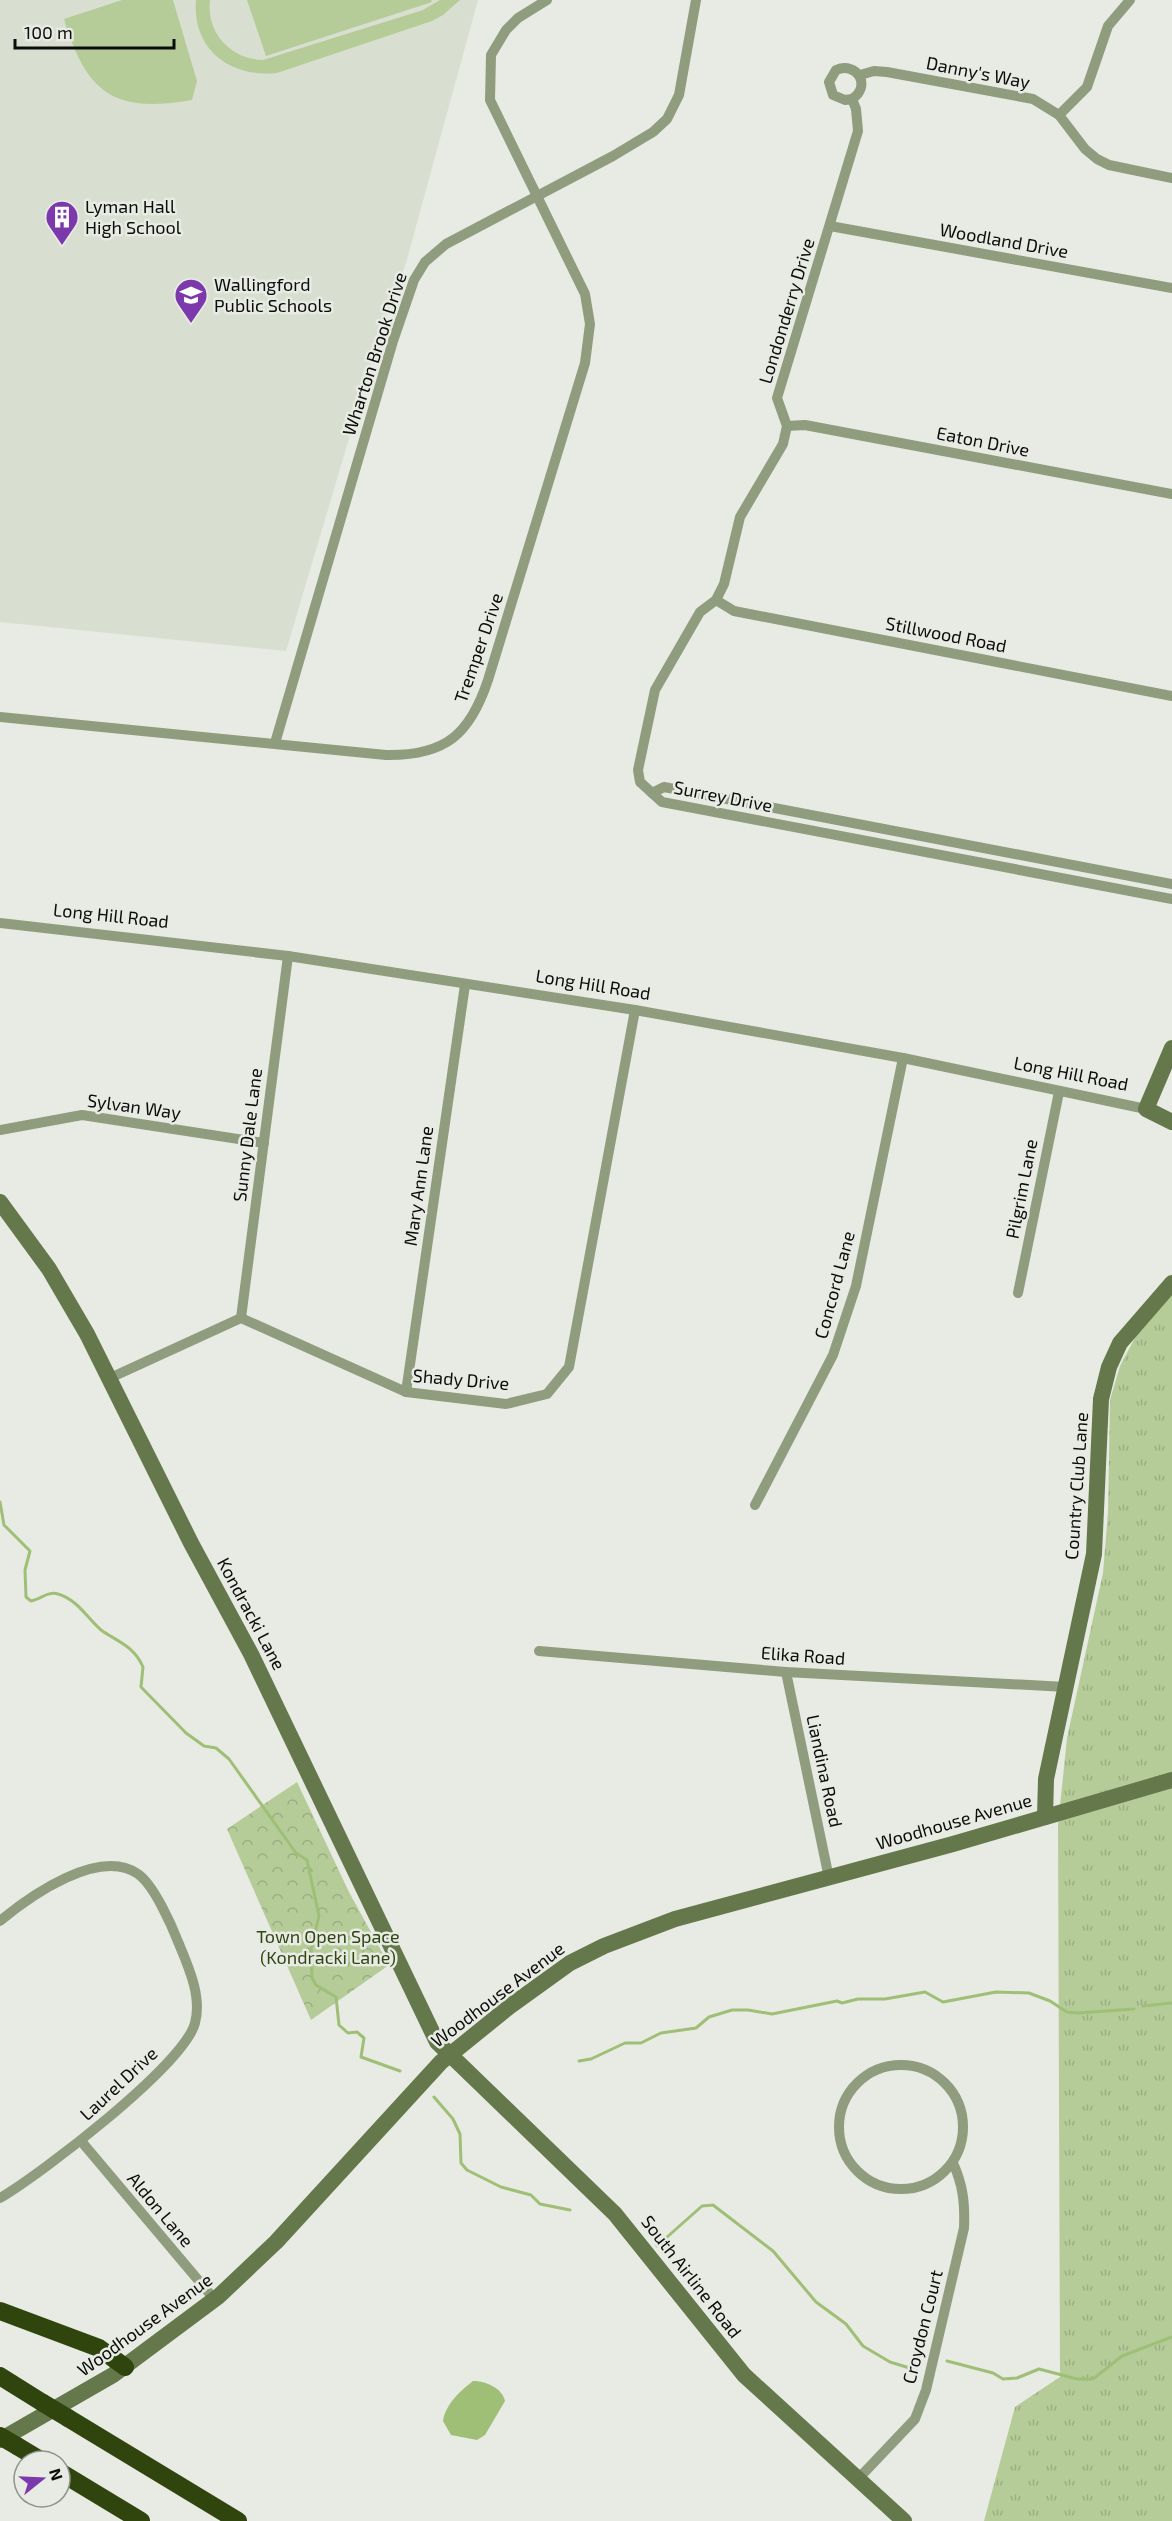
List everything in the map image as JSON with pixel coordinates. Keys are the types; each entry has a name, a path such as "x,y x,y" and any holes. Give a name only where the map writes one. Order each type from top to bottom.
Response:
{"highway":[{"path":"0,2311 99,2348 126,2367"},
{"path":"0,2376 238,2521"},
{"path":"6,2440 21,2449"},
{"path":"72,2479 141,2521"}],"main road":[{"path":"1146,1109 1172,1048"},
{"name":"Long Hill Road","path":"1146,1109 1172,1122"},
{"name":"Kondracki Lane","path":"0,1202 54,1276 110,1378 191,1543 268,1687 432,2033 449,2055"},
{"name":"Country Club Lane","path":"1045,1817 1046,1779 1094,1554 1101,1399 1109,1367 1120,1343 1172,1283"},
{"name":"Woodhouse Avenue","path":"6,2440 126,2367 215,2300 276,2242 398,2106 449,2055 540,1983 588,1954 675,1919 829,1878 1172,1780"},
{"name":"South Airline Road","path":"449,2055 615,2214 744,2375 904,2521"}],"street":[{"name":"Tremper Drive","path":"0,717 386,755 422,752 456,737 478,708 585,363 590,335 589,310 585,294 490,100 491,56 506,30 518,18 547,0"},
{"name":"Wharton Brook Drive","path":"275,743 393,341 414,280 425,262 446,244 653,132 666,119 679,95 696,0"},
{"path":"1059,115 1087,87 1108,26 1130,0"},
{"name":"Danny's Way","path":"852,99 845,100 833,95 829,81 836,70 843,67 849,67 860,75 881,71 1033,99 1059,115 1085,149 1097,159 1109,165 1172,178"},
{"path":"830,226 858,131 856,108 852,99 862,86 860,75"},
{"name":"Woodland Drive","path":"830,226 1172,288"},
{"name":"Londonderry Drive","path":"787,426 777,398 830,226"},
{"name":"Eaton Drive","path":"787,426 805,425 1172,494"},
{"path":"652,793 640,782 638,770 655,690 700,612 716,600 724,584 740,516 783,444 787,426"},
{"name":"Stillwood Road","path":"716,600 734,611 1172,696"},
{"name":"Surrey Drive","path":"1172,884 664,787 652,793 662,802 1172,899"},
{"name":"Long Hill Road","path":"0,923 288,956 634,1010 903,1058 1146,1109"},
{"name":"Sunny Dale Lane","path":"241,1318 288,956"},
{"name":"Mary Ann Lane","path":"406,1392 465,985"},
{"name":"Shady Drive","path":"241,1318 406,1392 506,1404 547,1394 569,1367 634,1010"},
{"name":"Concord Lane","path":"755,1505 833,1355 856,1286 903,1058"},
{"name":"Pilgrim Lane","path":"1018,1293 1059,1092"},
{"name":"Sylvan Way","path":"0,1130 82,1115 264,1143"},
{"path":"110,1378 241,1318"},
{"name":"Elika Road","path":"539,1651 786,1672 1066,1687"},
{"name":"Liandina Road","path":"786,1672 829,1878"},
{"name":"Laurel Drive","path":"0,1921 28,1898 66,1878 99,1867 122,1866 140,1875 167,1914 190,1970 197,2001 195,2024 168,2063 81,2141 0,2198"},
{"path":"890,2065 914,2066 937,2075 958,2100 963,2116 960,2148 953,2163 928,2184 912,2189 880,2186 866,2178 849,2161 840,2138 842,2106 850,2091 861,2079 890,2065"},
{"name":"Aldon Lane","path":"81,2141 215,2300"},
{"name":"Croydon Court","path":"859,2478 915,2419 926,2390 964,2228 965,2202 961,2182 953,2163"}],"shaded area":[{"name":"Wallingford Public Schools","path":"0,0 478,0 406,263 378,341 286,651 0,622"},
{"path":"473,2381 493,2386 501,2392 505,2401 485,2435 477,2440 451,2435 443,2421 450,2404"}],"green space":[{"path":"122,0 173,0 197,81 192,100 165,104 142,104 123,100 107,92 94,81 82,65 64,19"},
{"path":"196,0 210,0 212,23 223,42 241,55 263,60 423,10 440,0 460,0 443,15 432,21 277,73 260,73 244,71 230,65 217,57 207,46 196,18"},
{"path":"247,0 431,0 432,2 266,56"},
{"path":"1172,1293 1172,2521 984,2521 1015,2407 1060,2377 1058,1825 1067,1738 1103,1573 1108,1512 1110,1400 1120,1366 1139,1330"},
{"name":"Town Open Space (Kondracki Lane)","path":"297,1782 349,1892 389,1965 311,2020 227,1829"}],"waterway":[{"path":"0,1502 4,1525 30,1551 25,1570 26,1597 31,1601 51,1594 65,1597 77,1605 101,1630 130,1649 143,1667 141,1687 186,1733 204,1746 216,1748 229,1759 296,1853 307,1860 319,1916 311,1949 312,1978 316,1985 336,1997 339,2025 348,2033 357,2032 364,2038 361,2057 400,2071"},
{"path":"579,2061 591,2059 625,2043 641,2043 661,2033 696,2028 709,2017 732,2010 772,2014 837,2001 842,2003 858,1999 885,1999 925,1992 943,2002 996,1992 1029,1993 1050,2001 1067,2012 1078,2013 1134,2009"},
{"path":"1143,2006 1172,2003"},
{"path":"434,2097 453,2119 460,2134 461,2163 467,2170 501,2187 531,2195 540,2204 570,2210"},
{"path":"657,2246 702,2206 713,2205 773,2251 816,2302 846,2324 863,2346 890,2362 916,2370"},
{"path":"947,2361 993,2373 1003,2379 1017,2378 1039,2369 1077,2379 1093,2379 1122,2356 1172,2337"}],"place":[{"name":"Lyman Hall High School","path":"62,246"},
{"name":"Wallingford Public Schools","path":"191,324"}]}
